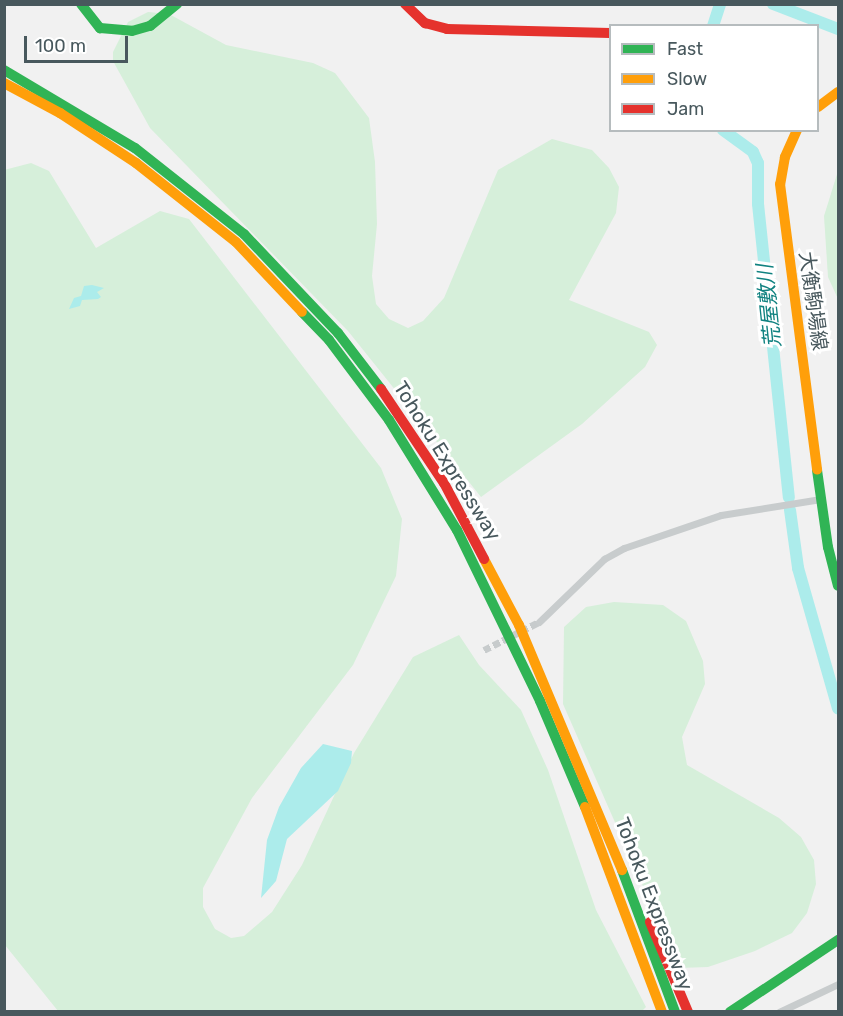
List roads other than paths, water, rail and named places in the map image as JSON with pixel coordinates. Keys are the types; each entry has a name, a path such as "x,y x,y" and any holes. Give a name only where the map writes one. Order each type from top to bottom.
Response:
{"main road":[{"path":"81,4 100,28 132,31 150,26 177,4"},
{"path":"405,4 425,23 447,29 609,33"},
{"name":"Tohoku Expressway","path":"4,70 103,127 201,197 290,279 350,348 422,447 498,581 600,812 675,1011"},
{"name":"Tohoku Expressway","path":"4,83 60,113 136,163 236,242 329,340 389,420 457,530 540,701 590,818 662,1011"},
{"path":"822,96 838,92"},
{"name":"大衡駒場線","path":"796,132 785,158 782,202 821,499 838,586"},
{"path":"600,812 688,1011"},
{"path":"730,1011 838,940"}],"street":[{"path":"539,622 604,559 624,548 721,515 821,499"},
{"path":"779,1011 838,984"}],"water":[{"path":"84,286 104,288 97,292 101,297 82,300 80,306 69,309 74,298 81,296"},
{"path":"323,744 352,751 351,763 338,791 287,839 276,881 261,898 267,840 279,807 301,768"}],"waterway":[{"name":"荒屋敷川","path":"714,24 720,4"},
{"path":"773,4 838,29"},
{"name":"荒屋敷川","path":"726,132 753,152 758,163 758,204 789,497"},
{"name":"荒屋敷川","path":"790,510 798,568 838,708"}],"tunnel":[{"path":"484,650 539,622"}]}
